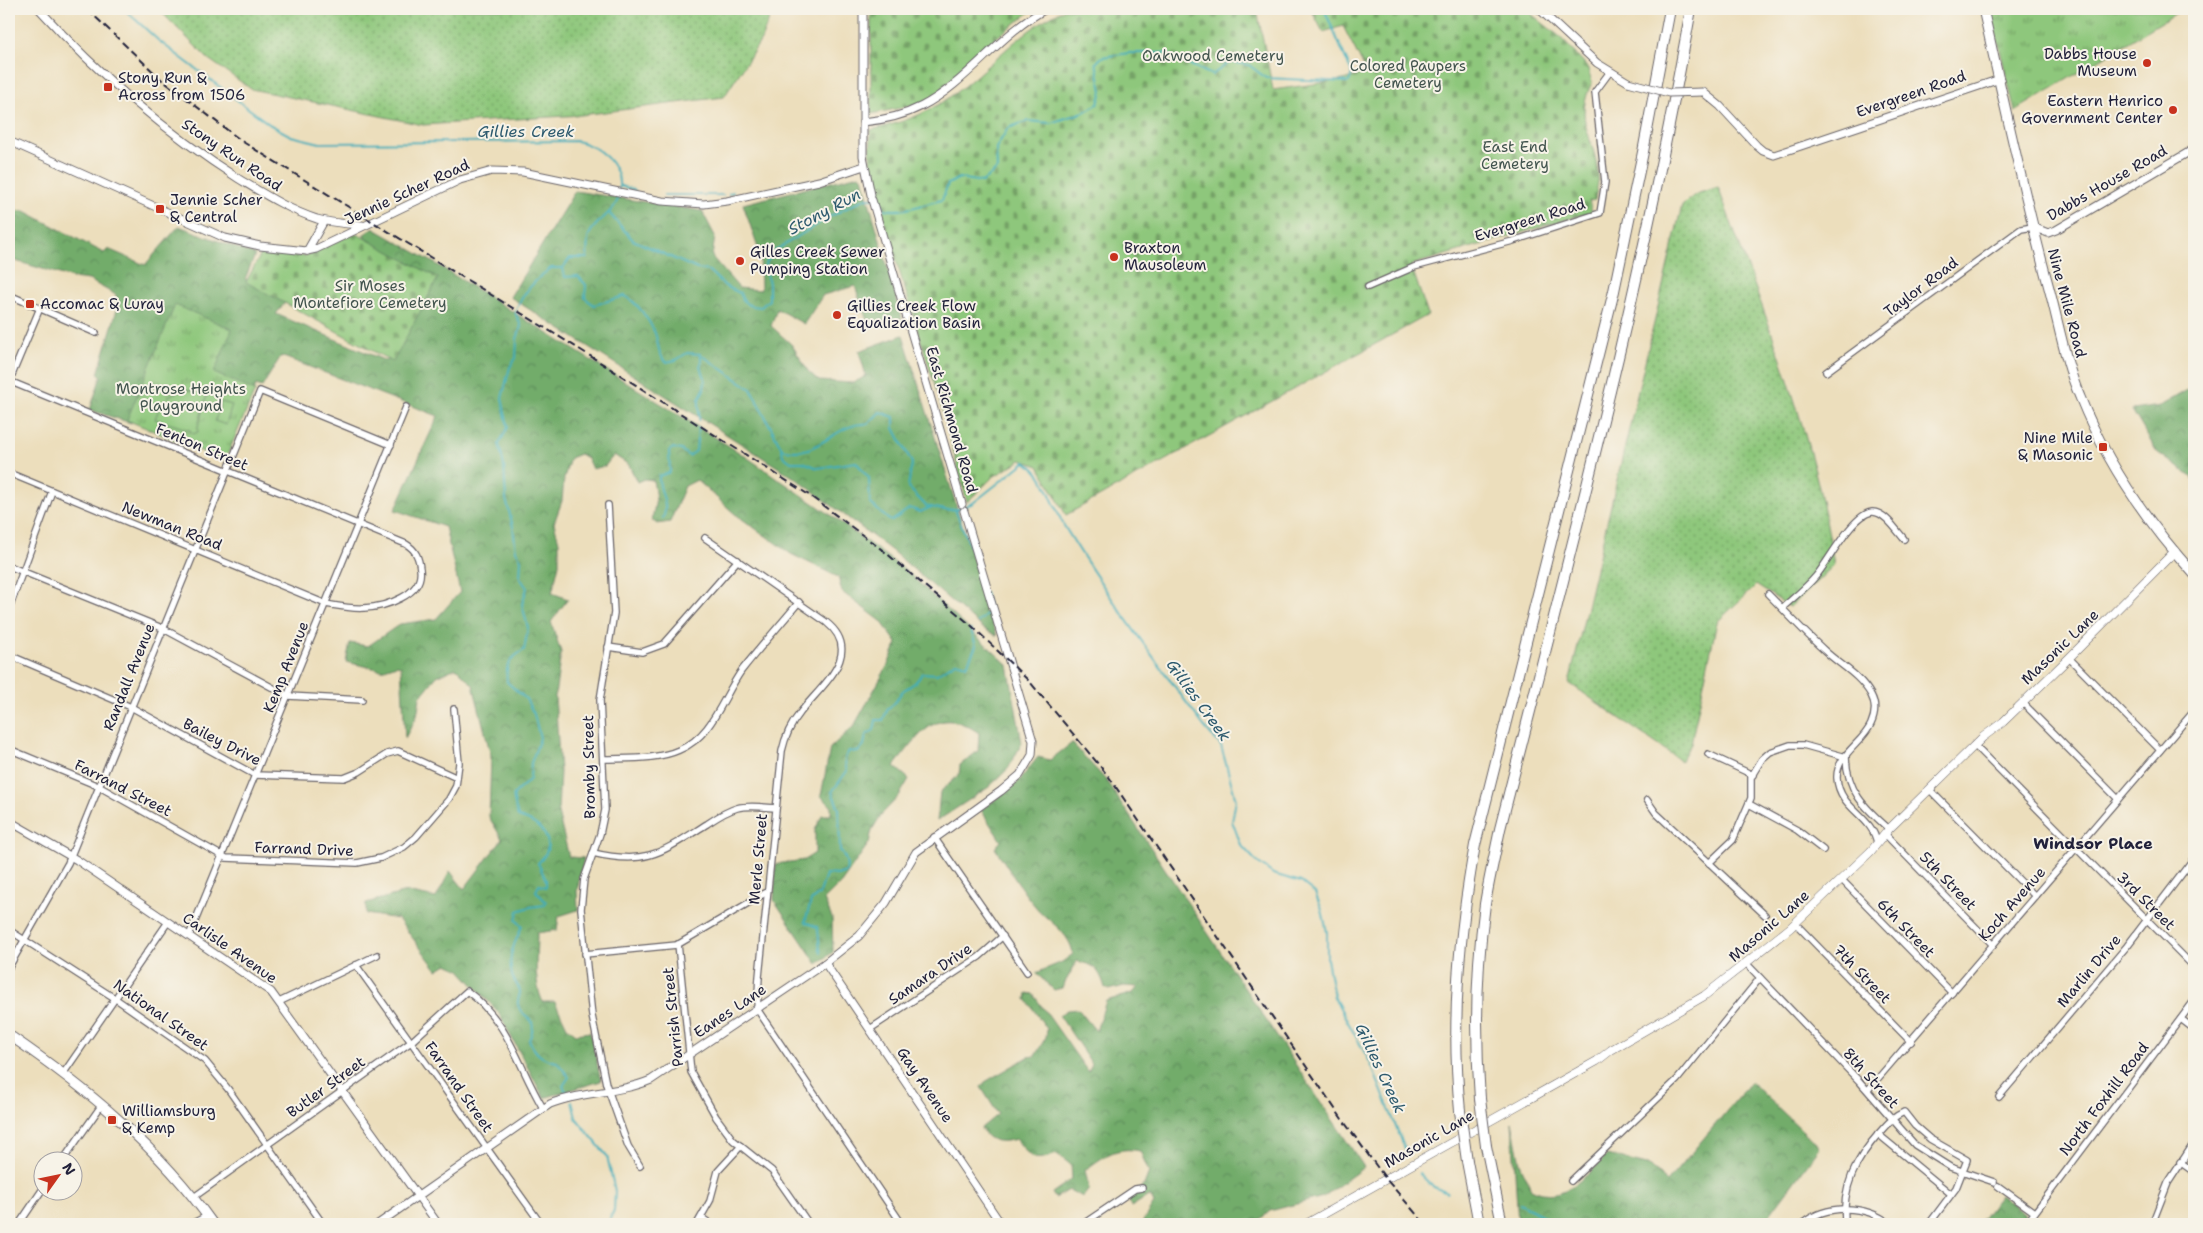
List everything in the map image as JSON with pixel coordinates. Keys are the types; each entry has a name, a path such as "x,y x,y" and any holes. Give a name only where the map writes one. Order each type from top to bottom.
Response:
{"highway":[{"path":"1479,1224 1460,1111 1455,1035 1456,991 1461,930 1475,844 1612,300 1645,143 1670,9"},
{"path":"1502,1224 1486,1146 1480,1099 1476,1041 1479,967 1485,903 1500,828 1634,295 1661,170 1690,9"}],"main road":[{"name":"Nine Mile Road","path":"1983,9 2033,227 2066,356 2080,397 2112,463 2139,504 2174,551 2194,574"},
{"name":"Masonic Lane","path":"1306,1224 1597,1061 1611,1050 1704,996 1747,964 1842,880 1974,745 2023,703 2174,551"},
{"path":"9,1035 63,1074 170,1168 213,1224"}],"street":[{"name":"Stony Run Road","path":"39,9 63,35 119,88 198,151 274,200 324,221 364,225"},
{"name":"East Richmond Road","path":"863,9 864,166 871,198 1033,741"},
{"path":"863,122 903,115 929,102 1016,30 1046,9"},
{"path":"1539,9 1610,73"},
{"name":"Evergreen Road","path":"1368,287 1414,267 1513,241 1600,213 1605,182 1595,92 1610,73 1628,82 1670,93 1703,92 1712,98 1763,151 1774,155 2000,79"},
{"name":"Jennie Scher Road","path":"9,141 225,238 260,246 307,251 341,238 364,225 418,202 460,180 492,171 523,172 677,203 716,203 819,180 864,166"},
{"name":"Dabbs House Road","path":"2033,227 2048,233 2056,230 2194,149"},
{"path":"307,251 324,221"},
{"name":"Taylor Road","path":"1826,372 2021,229 2033,227"},
{"path":"9,295 96,333"},
{"path":"9,382 40,308"},
{"name":"Fenton Street","path":"9,382 411,547 417,555 421,572 420,583 416,588"},
{"name":"Randall Avenue","path":"9,967 70,856 260,391 391,445"},
{"name":"Kemp Avenue","path":"189,936 406,407"},
{"name":"Newman Road","path":"9,473 326,604 366,608 394,600 416,588"},
{"path":"9,609 52,491"},
{"name":"Bromby Street","path":"608,505 614,605 600,700 605,816 583,886 581,909 594,1032 607,1091 628,1146 640,1166"},
{"path":"1782,608 1816,576 1851,529 1867,514 1872,512 1880,514 1904,540"},
{"name":"Merle Street","path":"706,538 799,602 833,628 840,641 841,654 834,673 801,711 787,734 780,758 757,1009"},
{"path":"608,647 642,652 664,644 738,560"},
{"path":"9,566 162,628 288,696 362,700"},
{"path":"1768,594 1823,650 1857,677 1872,698 1874,710 1871,725 1838,768 1840,793 1872,828 1877,843"},
{"path":"603,759 661,755 678,751 694,742 707,728 728,692 754,654 799,602"},
{"name":"Bailey Drive","path":"9,656 131,707 255,775 344,778 360,772 387,754 398,751 458,778"},
{"path":"2069,658 2160,750"},
{"path":"2023,703 2118,799"},
{"name":"Farrand Drive","path":"222,856 243,859 345,864 375,860 404,847 416,837 449,799 458,778 459,763 454,709"},
{"name":"Koch Avenue","path":"1868,1090 2194,710"},
{"name":"Eanes Lane","path":"378,1224 543,1108 573,1096 630,1088 644,1083 688,1056 825,963 871,923 886,903 913,854 934,837 1002,791 1020,775 1032,755 1033,741"},
{"path":"1708,863 1733,840 1749,804 1753,775 1765,756 1777,748 1790,745 1811,746 1846,757"},
{"name":"3rd Street","path":"1974,745 2194,967"},
{"name":"Farrand Street","path":"9,749 98,786 222,856"},
{"path":"1708,754 1753,775"},
{"name":"5th Street","path":"1846,757 1846,771 1852,788 1862,802 1887,832 1993,945"},
{"path":"1930,790 2034,896"},
{"path":"1647,800 1656,813 1764,915"},
{"path":"1749,804 1797,830 1823,850"},
{"path":"593,853 623,859 645,857 664,851 731,810 745,806 775,808"},
{"name":"Carlisle Avenue","path":"9,821 70,856 263,986 280,1002 438,1224"},
{"path":"934,837 1027,972"},
{"name":"Marlin Drive","path":"1999,1097 2147,920 2194,858"},
{"name":"6th Street","path":"1842,880 1952,993"},
{"path":"585,954 678,944 767,892"},
{"path":"63,1074 168,922"},
{"name":"7th Street","path":"1795,923 1911,1042"},
{"name":"National Street","path":"9,930 116,999 205,1061 324,1224"},
{"name":"Samara Drive","path":"870,1029 979,957 1003,936"},
{"name":"Parrish Street","path":"678,944 690,1072 716,1117 733,1140 772,1171 809,1224"},
{"path":"280,1002 377,955"},
{"name":"Gay Avenue","path":"825,963 1001,1224"},
{"name":"8th Street","path":"1747,964 1868,1090 1905,1135 1924,1152 1942,1163 1964,1169 1996,1184 2034,1212"},
{"name":"Farrand Street","path":"356,965 540,1224"},
{"path":"1571,1181 1677,1080 1760,978"},
{"name":"Butler Street","path":"194,1197 411,1042 467,991 488,1008 501,1025 543,1108"},
{"name":"North Foxhill Road","path":"2026,1224 2194,1002"},
{"path":"757,1009 902,1224"},
{"path":"2181,1019 2194,1029"},
{"path":"70,1150 101,1106"},
{"path":"1845,1224 1845,1194 1852,1170 1865,1149 1878,1134 1892,1119 1904,1112 1930,1139 1966,1159 1964,1169 1951,1194 1929,1224"},
{"path":"1878,1134 1951,1194"},
{"path":"2152,1224 2168,1183 2194,1143"},
{"path":"697,1224 702,1218 718,1171 741,1146"},
{"path":"2180,1162 2194,1172"},
{"path":"1083,1224 1135,1189 1142,1188"},
{"path":"18,1224 35,1200"},
{"path":"1802,1224 1821,1213 1844,1209 1874,1214 1890,1224"},
{"path":"191,1224 207,1216"},
{"path":"702,1218 711,1224"}],"green space":[{"path":"158,9 773,9 761,40 724,97 581,115 423,125 251,89 207,58"},
{"path":"871,9 1034,9 980,50 929,102 871,114"},
{"path":"1065,9 1217,9 1258,15 1273,90 1343,80 1367,73 1343,26 1323,32 1311,9 1525,9 1559,36 1587,66 1592,82 1584,108 1584,118 1596,160 1598,176 1595,200 1589,201 1592,212 1411,265 1428,315 1066,515 1039,466 1021,460 993,477 967,502 942,409 875,192 870,170 871,130 915,117 947,99 1028,31"},
{"path":"1990,9 2183,9 2015,111"},
{"path":"859,175 862,177 902,318 869,326 855,286 823,295 804,324 777,309 771,326 792,345 808,371 819,381 853,383 866,376 859,351 903,335 997,636 984,629 892,551 798,480 510,297 575,191 702,211 715,236 712,257 739,288 761,290 760,254 743,204"},
{"path":"1718,187 1786,373 1801,421 1825,516 1834,565 1790,607 1756,585 1717,622 1691,743 1681,761 1569,683 1682,205 1696,194"},
{"path":"9,210 25,211 104,253 108,249 145,265 179,226 255,255 245,279 276,289 299,285 276,314 386,361 403,328 410,289 363,235 373,228 436,264 745,456 828,513 905,570 1008,665 1022,743 1008,769 989,787 937,821 940,792 959,775 960,765 978,751 979,733 964,724 951,721 940,722 930,726 921,734 894,766 909,779 899,796 881,815 872,830 869,843 841,883 824,900 832,918 833,952 817,964 774,900 776,864 804,860 815,853 815,830 822,815 831,815 831,806 821,796 830,748 854,726 888,665 897,643 881,621 842,592 838,577 791,554 735,514 697,480 685,486 670,522 657,524 652,520 656,499 653,480 644,479 637,482 629,465 614,455 605,466 592,469 587,458 580,454 570,458 564,478 562,501 554,523 559,542 559,564 552,593 568,599 551,622 561,652 555,696 560,771 558,813 569,857 584,858 577,891 578,910 559,916 557,930 537,933 536,968 538,986 543,1002 555,1002 567,1027 576,1034 590,1032 601,1081 544,1098 498,1012 460,970 447,964 437,970 398,919 366,914 366,903 406,892 436,898 450,871 464,889 502,839 489,817 491,756 473,685 456,668 437,676 420,697 417,716 405,738 401,666 396,665 382,670 346,662 350,643 368,646 400,624 436,619 460,592 445,527 395,510 438,416 281,356 262,387 256,385 253,395 216,385 181,320 131,423 90,410 101,376 98,374 118,306 116,295 89,280 73,278 9,259"},
{"name":"Sir Moses Montefiore Cemetery","path":"355,233 438,278 393,362 246,282 263,250 293,256 305,256"},
{"name":"Montrose Heights Playground","path":"175,305 232,329 214,373 255,391 226,458 222,460 127,420"},
{"path":"2194,386 2194,479 2157,452 2132,410 2160,406"},
{"path":"187,390 207,394 198,432 193,434 190,430 155,419 166,399 175,393"},
{"path":"221,402 232,405 226,425 215,421"},
{"path":"1072,743 1105,779 1364,1167 1323,1197 1270,1211 1254,1224 1141,1224 1154,1203 1150,1195 1131,1207 1128,1198 1144,1185 1149,1172 1140,1151 1124,1150 1111,1153 1085,1170 1089,1189 1083,1197 1069,1190 1055,1198 1052,1193 1072,1179 1071,1165 1057,1154 1042,1158 1033,1157 1029,1155 1016,1139 996,1141 987,1137 981,1128 998,1114 981,1087 985,1082 1028,1057 1035,1056 1046,1037 1047,1029 1026,999 1027,993 1033,994 1088,1072 1092,1064 1059,1015 1067,1010 1078,1009 1096,1031 1106,1001 1133,993 1138,987 1124,986 1109,990 1105,988 1096,969 1088,964 1077,961 1062,988 1054,990 1036,973 1062,962 1073,954 1071,946 1063,933 1040,912 1014,878 995,848 1001,841 981,810 1018,782 1038,757 1050,760"},
{"path":"1751,1082 1820,1147 1763,1224 1518,1224 1512,1122 1520,1163 1531,1189 1542,1193 1563,1191 1582,1179 1607,1155 1651,1166 1667,1182"},
{"path":"2000,1195 2024,1214 2026,1224 1978,1224"}],"waterway":[{"name":"Gillies Creek","path":"124,9 159,41 269,124 291,136 320,143 576,141 600,151 606,157 616,172 619,180 619,189"},
{"name":"Stony Run","path":"609,213 633,240 697,269 709,271 725,286 740,293 743,300 748,304 761,307 769,300 769,284 765,264 776,250 831,216 866,198 879,198 884,209 899,210 942,200 948,184 959,178 982,182 997,169 996,148 1008,128 1028,121 1051,123 1084,112 1098,104 1102,91 1096,63 1102,57 1129,53 1165,53 1212,75 1230,62 1249,65 1266,78 1349,82 1352,73 1324,9"},
{"path":"620,186 635,190"},
{"path":"729,194 733,192"},
{"name":"Gillies Creek","path":"619,194 615,206 590,233 587,258 570,258 563,268 565,277 578,276 586,285 585,298 594,305 625,296 630,299 639,307 650,323 661,355 666,362 676,360 687,353 700,354 751,389 782,449 795,451 807,449 846,428 868,424 880,412 894,417 894,428 912,463 908,487 926,506 945,510 958,509 973,503 1025,462 1039,474 1066,529 1099,579 1185,701 1221,746 1236,800 1232,821 1241,845 1256,861 1273,874 1301,882 1315,893 1322,910 1327,932 1327,959 1334,997 1370,1062 1408,1156"},
{"path":"664,195 723,195"},
{"path":"563,268 551,268 540,277 530,287 515,312 521,326 517,339 516,358 510,367 502,398 508,427 499,444 504,466 506,499 513,527 516,551 521,559 520,578 527,588 522,604 528,628 524,650 509,663 507,682 526,699 534,714 540,738 531,763 530,779 514,794 514,801 518,817 534,824 545,835 547,841 544,856 538,863 546,880 546,887 539,885 536,891 546,902 545,905 518,911 516,920 522,926 512,949 510,961 513,977 520,990 518,1002 520,1009 533,1025 529,1040 537,1053 543,1058 557,1062 569,1077 563,1086 567,1093"},
{"path":"699,420 699,399 704,389 705,378 700,366 702,361 700,354"},
{"path":"663,518 665,502 659,476 670,472 669,451 673,448 681,450 689,456 696,451 698,428"},
{"name":"Gillies Creek","path":"782,449 783,456 791,462 803,462 818,468 856,462 869,478 870,503 889,520 892,521 910,508 920,512 931,507"},
{"path":"955,509 973,553"},
{"path":"978,622 990,612 985,593"},
{"path":"821,953 817,927 805,922 811,901 820,893 826,874 837,875 846,872 846,861 840,851 839,809 832,792 847,771 846,756 849,751 858,752 864,745 866,735 874,730 876,720 883,720 888,708 895,703 902,692 917,681 922,673 937,674 956,662 967,665 976,646 971,630"},
{"path":"572,1101 576,1118 607,1156 615,1191 614,1210 608,1224"},
{"name":"Gillies Creek","path":"1419,1173 1432,1186 1447,1193"},
{"name":"Gillies Creek","path":"1520,1204 1559,1224"}],"railway":[{"path":"87,9 162,80 243,142 576,347 809,495 885,552 973,627 1030,682 1109,777 1342,1119 1386,1179 1425,1224"}],"place":[{"name":"Dabbs House Museum","path":"2147,63"},
{"name":"Stony Run & Across from 1506","path":"108,87"},
{"name":"Eastern Henrico Government Center","path":"2173,110"},
{"name":"Jennie Scher & Central","path":"160,209"},
{"name":"Braxton Mausoleum","path":"1114,257"},
{"name":"Gilles Creek Sewer Pumping Station","path":"740,261"},
{"name":"Accomac & Luray","path":"30,304"},
{"name":"Gillies Creek Flow Equalization Basin","path":"837,315"},
{"name":"Nine Mile & Masonic","path":"2103,447"},
{"name":"Williamsburg & Kemp","path":"112,1120"}],"district":[{"name":"Windsor Place","path":"2093,843"}],"park label":[{"name":"Oakwood Cemetery","path":"1213,56"},
{"name":"Colored Paupers Cemetery","path":"1408,74"},
{"name":"East End Cemetery","path":"1515,156"}]}
